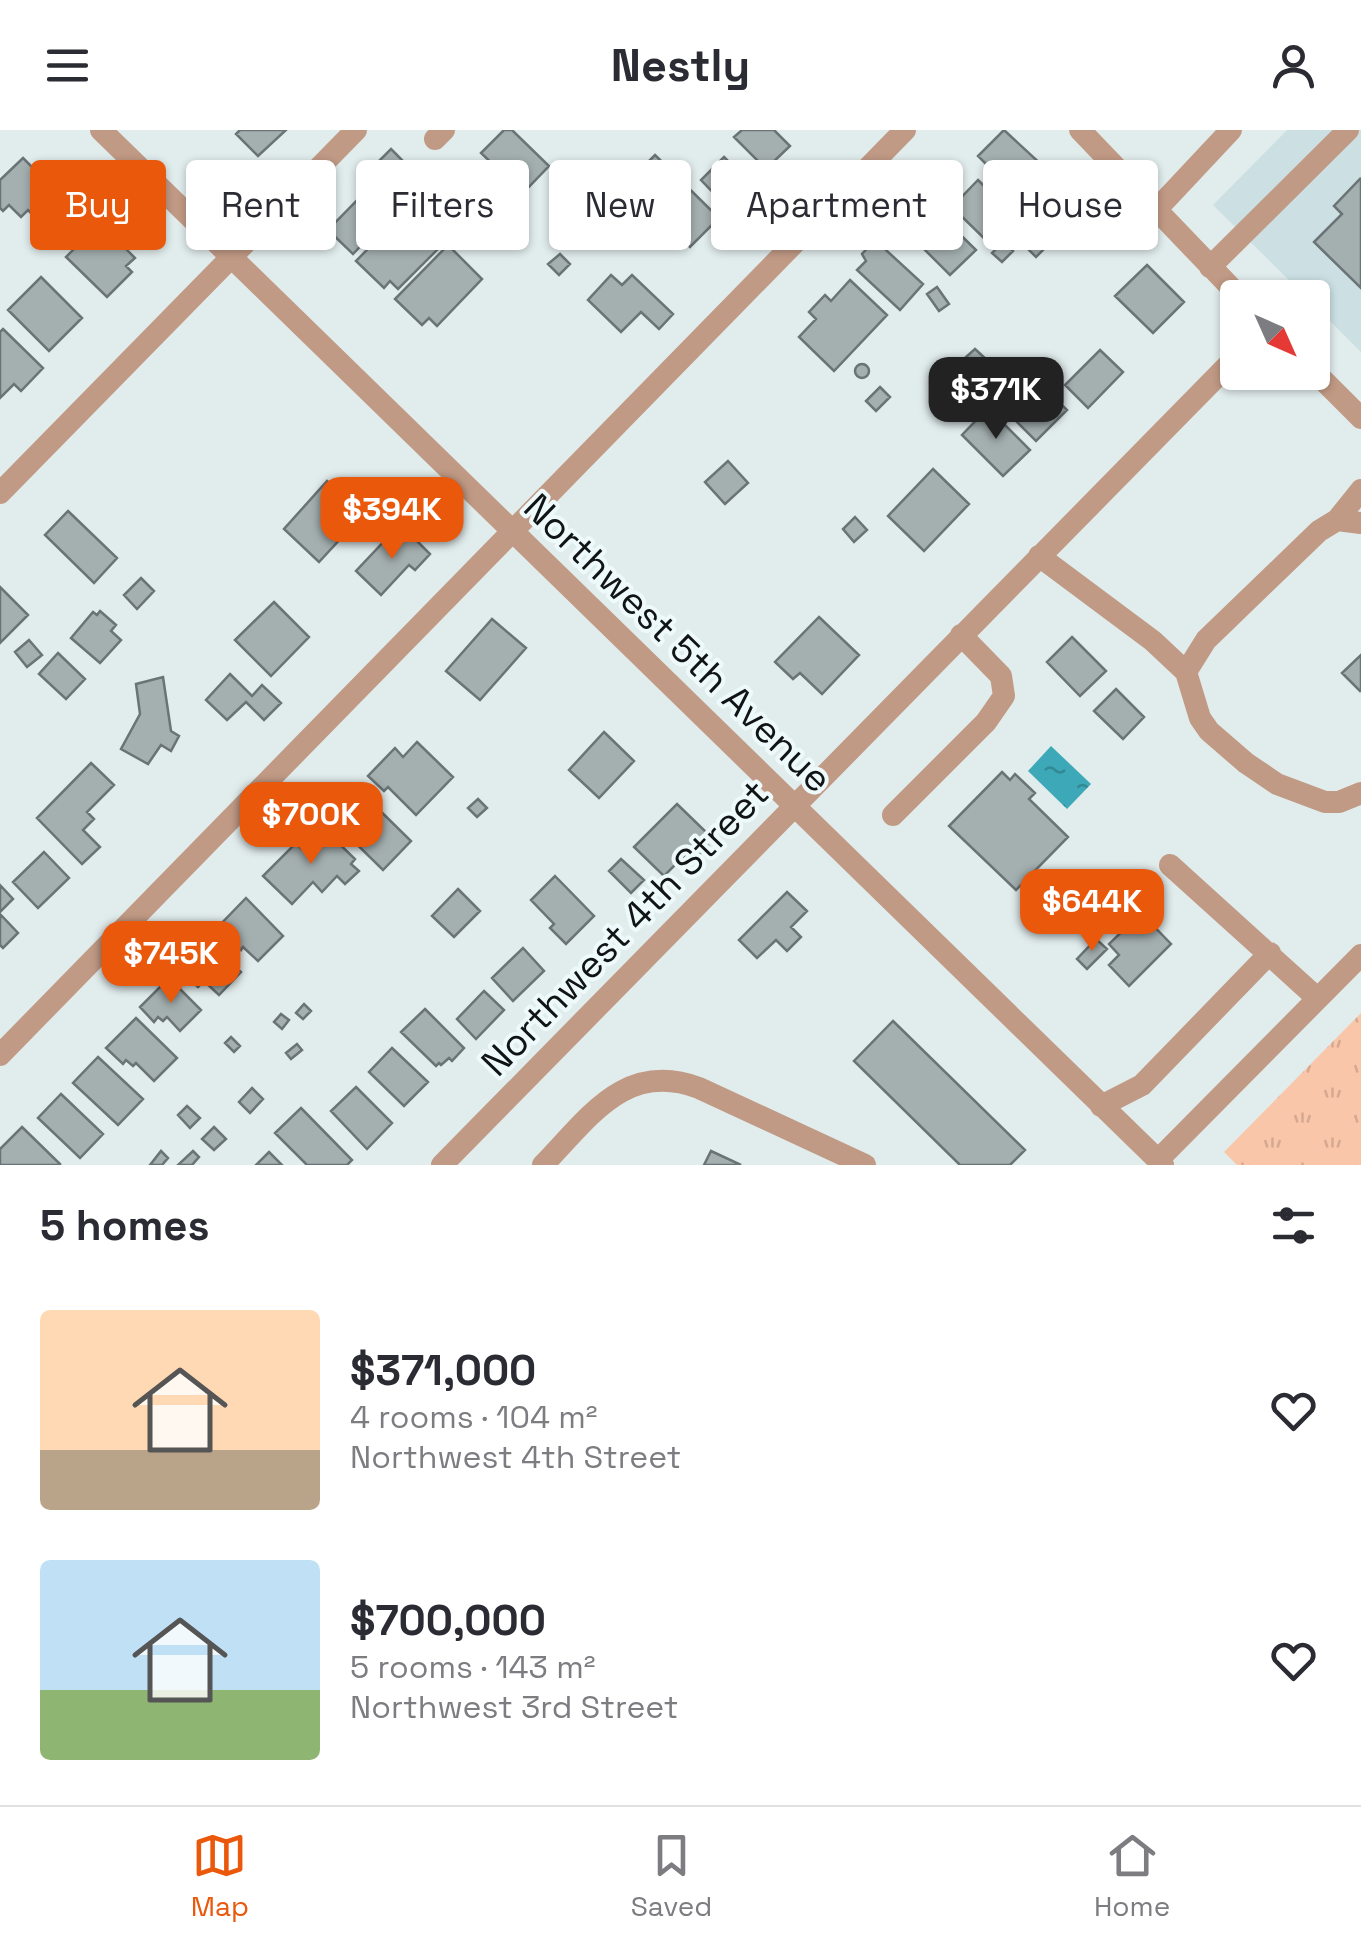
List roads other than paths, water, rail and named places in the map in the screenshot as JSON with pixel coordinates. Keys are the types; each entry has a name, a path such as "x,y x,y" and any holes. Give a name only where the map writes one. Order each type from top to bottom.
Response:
{"street":[{"name":"Northwest 5th Avenue","path":"101,130 1160,1163"},
{"path":"0,494 356,130"},
{"path":"0,1056 905,130"},
{"path":"1080,130 1108,160"},
{"path":"1158,208 1231,130"},
{"path":"1210,267 1348,130"},
{"path":"1158,212 1223,280"},
{"name":"Northwest 4th Street","path":"442,1165 1220,373"},
{"path":"1330,388 1361,418"},
{"path":"1186,672 1206,640 1306,543 1349,521 1361,490"},
{"path":"1039,556 1153,642 1186,672 1195,705 1209,731 1264,776 1325,802 1338,802 1361,793"},
{"path":"893,815 986,722 1004,696 1002,676 961,635"},
{"path":"1170,865 1317,998"},
{"path":"1101,1106 1142,1085 1270,953"},
{"path":"1160,1163 1361,954"},
{"path":"543,1165 614,1096 634,1084 658,1079 677,1080 699,1088 865,1165"}],"water":[{"path":"1051,746 1091,784 1067,809 1028,771"}]}
